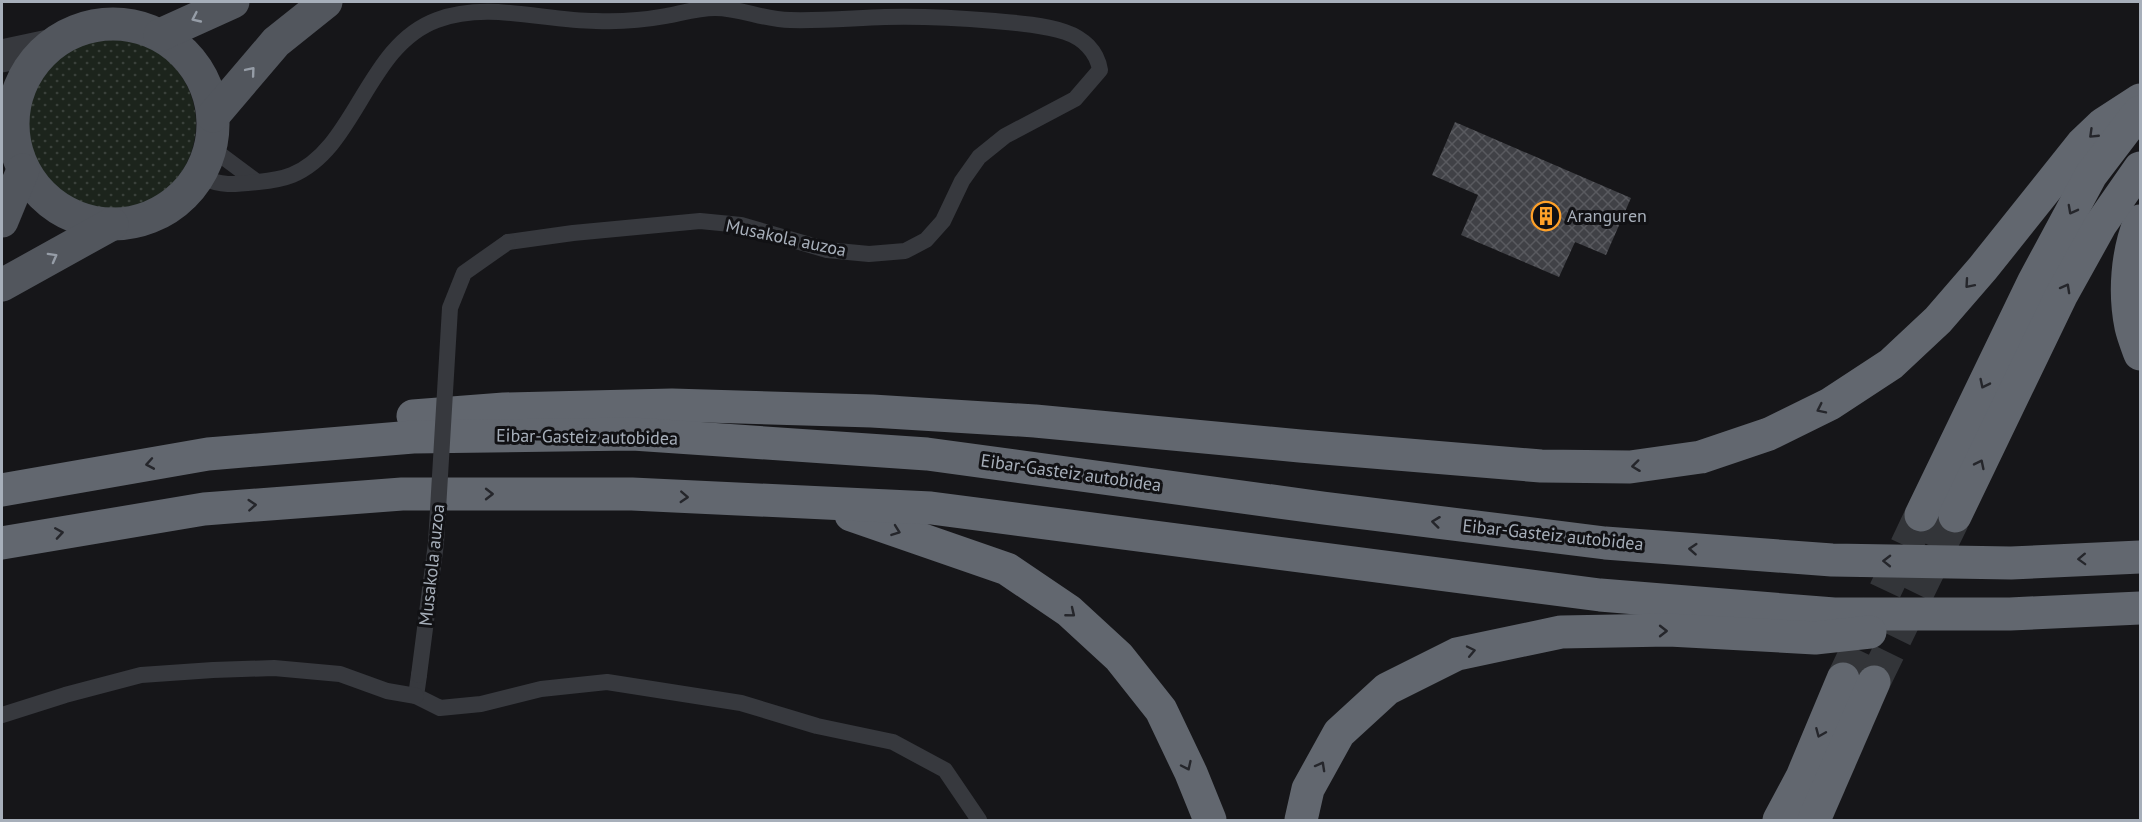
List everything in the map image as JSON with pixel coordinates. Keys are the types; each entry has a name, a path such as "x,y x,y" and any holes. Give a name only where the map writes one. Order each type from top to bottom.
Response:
{"highway":[{"path":"208,454 338,422 504,409 672,405 873,411 1035,421 1541,466 1630,467 1701,457 1769,434 1830,404 1891,364 1938,320 2082,144 2103,124 2140,100"},
{"path":"1921,515 2034,281 2091,175 2140,110"},
{"path":"1955,516 2061,296 2101,224 2140,168"},
{"path":"2140,221 2133,240 2128,280 2131,328 2140,354"},
{"name":"Eibar-Gasteiz autobidea","path":"2,490 208,454 413,436 633,434 927,454 1323,508 1605,543 1832,560 2011,562 2140,557"},
{"path":"2,543 204,509 402,494 632,494 931,508 1600,595 1834,614 2010,614 2140,608"},
{"path":"821,504 1007,569 1069,611 1119,657 1161,710 1210,820"},
{"path":"1301,820 1308,789 1339,733 1387,689 1456,654 1561,632 1669,630 1815,638 2010,614"},
{"path":"1779,820 1858,680 1814,820"}],"main road":[{"path":"160,34 233,2"},
{"path":"213,116 276,42 326,2"},
{"path":"102,23 132,25 160,34 187,55 205,84 213,116 205,164 183,196 162,212 138,221 112,224 76,217 45,199 23,170 7,135 18,87 30,65 48,46 73,31 102,23"},
{"path":"2,221 23,170"},
{"path":"2,285 112,224"}],"street":[{"path":"2,56 48,46"}],"lane":[{"name":"Musakola auzoa","path":"205,164 231,186 291,176 318,157 330,145 380,68 397,47 425,25 464,13 487,11 597,22 656,18 713,8 730,9 781,20 929,17 972,19 1016,23 1065,32 1082,39 1097,57 1100,70 1075,99 1005,136 980,158 962,182 943,221 926,240 905,251 869,254 827,250 741,225 700,221 573,233 508,242 464,273 450,308 436,543 416,696"},
{"path":"205,164 222,156 257,182"},
{"path":"2,715 141,675 213,670 274,668 340,674 387,691 416,696 440,708 481,704 541,689 607,682 741,703 817,726 893,742 945,770 979,820"}],"shaded area":[{"path":"110,38 143,44 158,52 171,63 182,76 190,91 196,124 190,157 182,172 171,185 158,196 143,204 110,210 77,204 62,196 49,185 38,172 30,157 24,124 30,91 38,76 49,63 62,52 77,44"}],"building":[{"name":"Aranguren","path":"1455,122 1631,198 1606,255 1575,242 1559,277 1461,235 1478,195 1432,175"}],"tunnel":[{"path":"1843,679 1921,515"},
{"path":"1874,682 1955,516"}],"place":[{"name":"Aranguren","path":"1546,216"}]}
